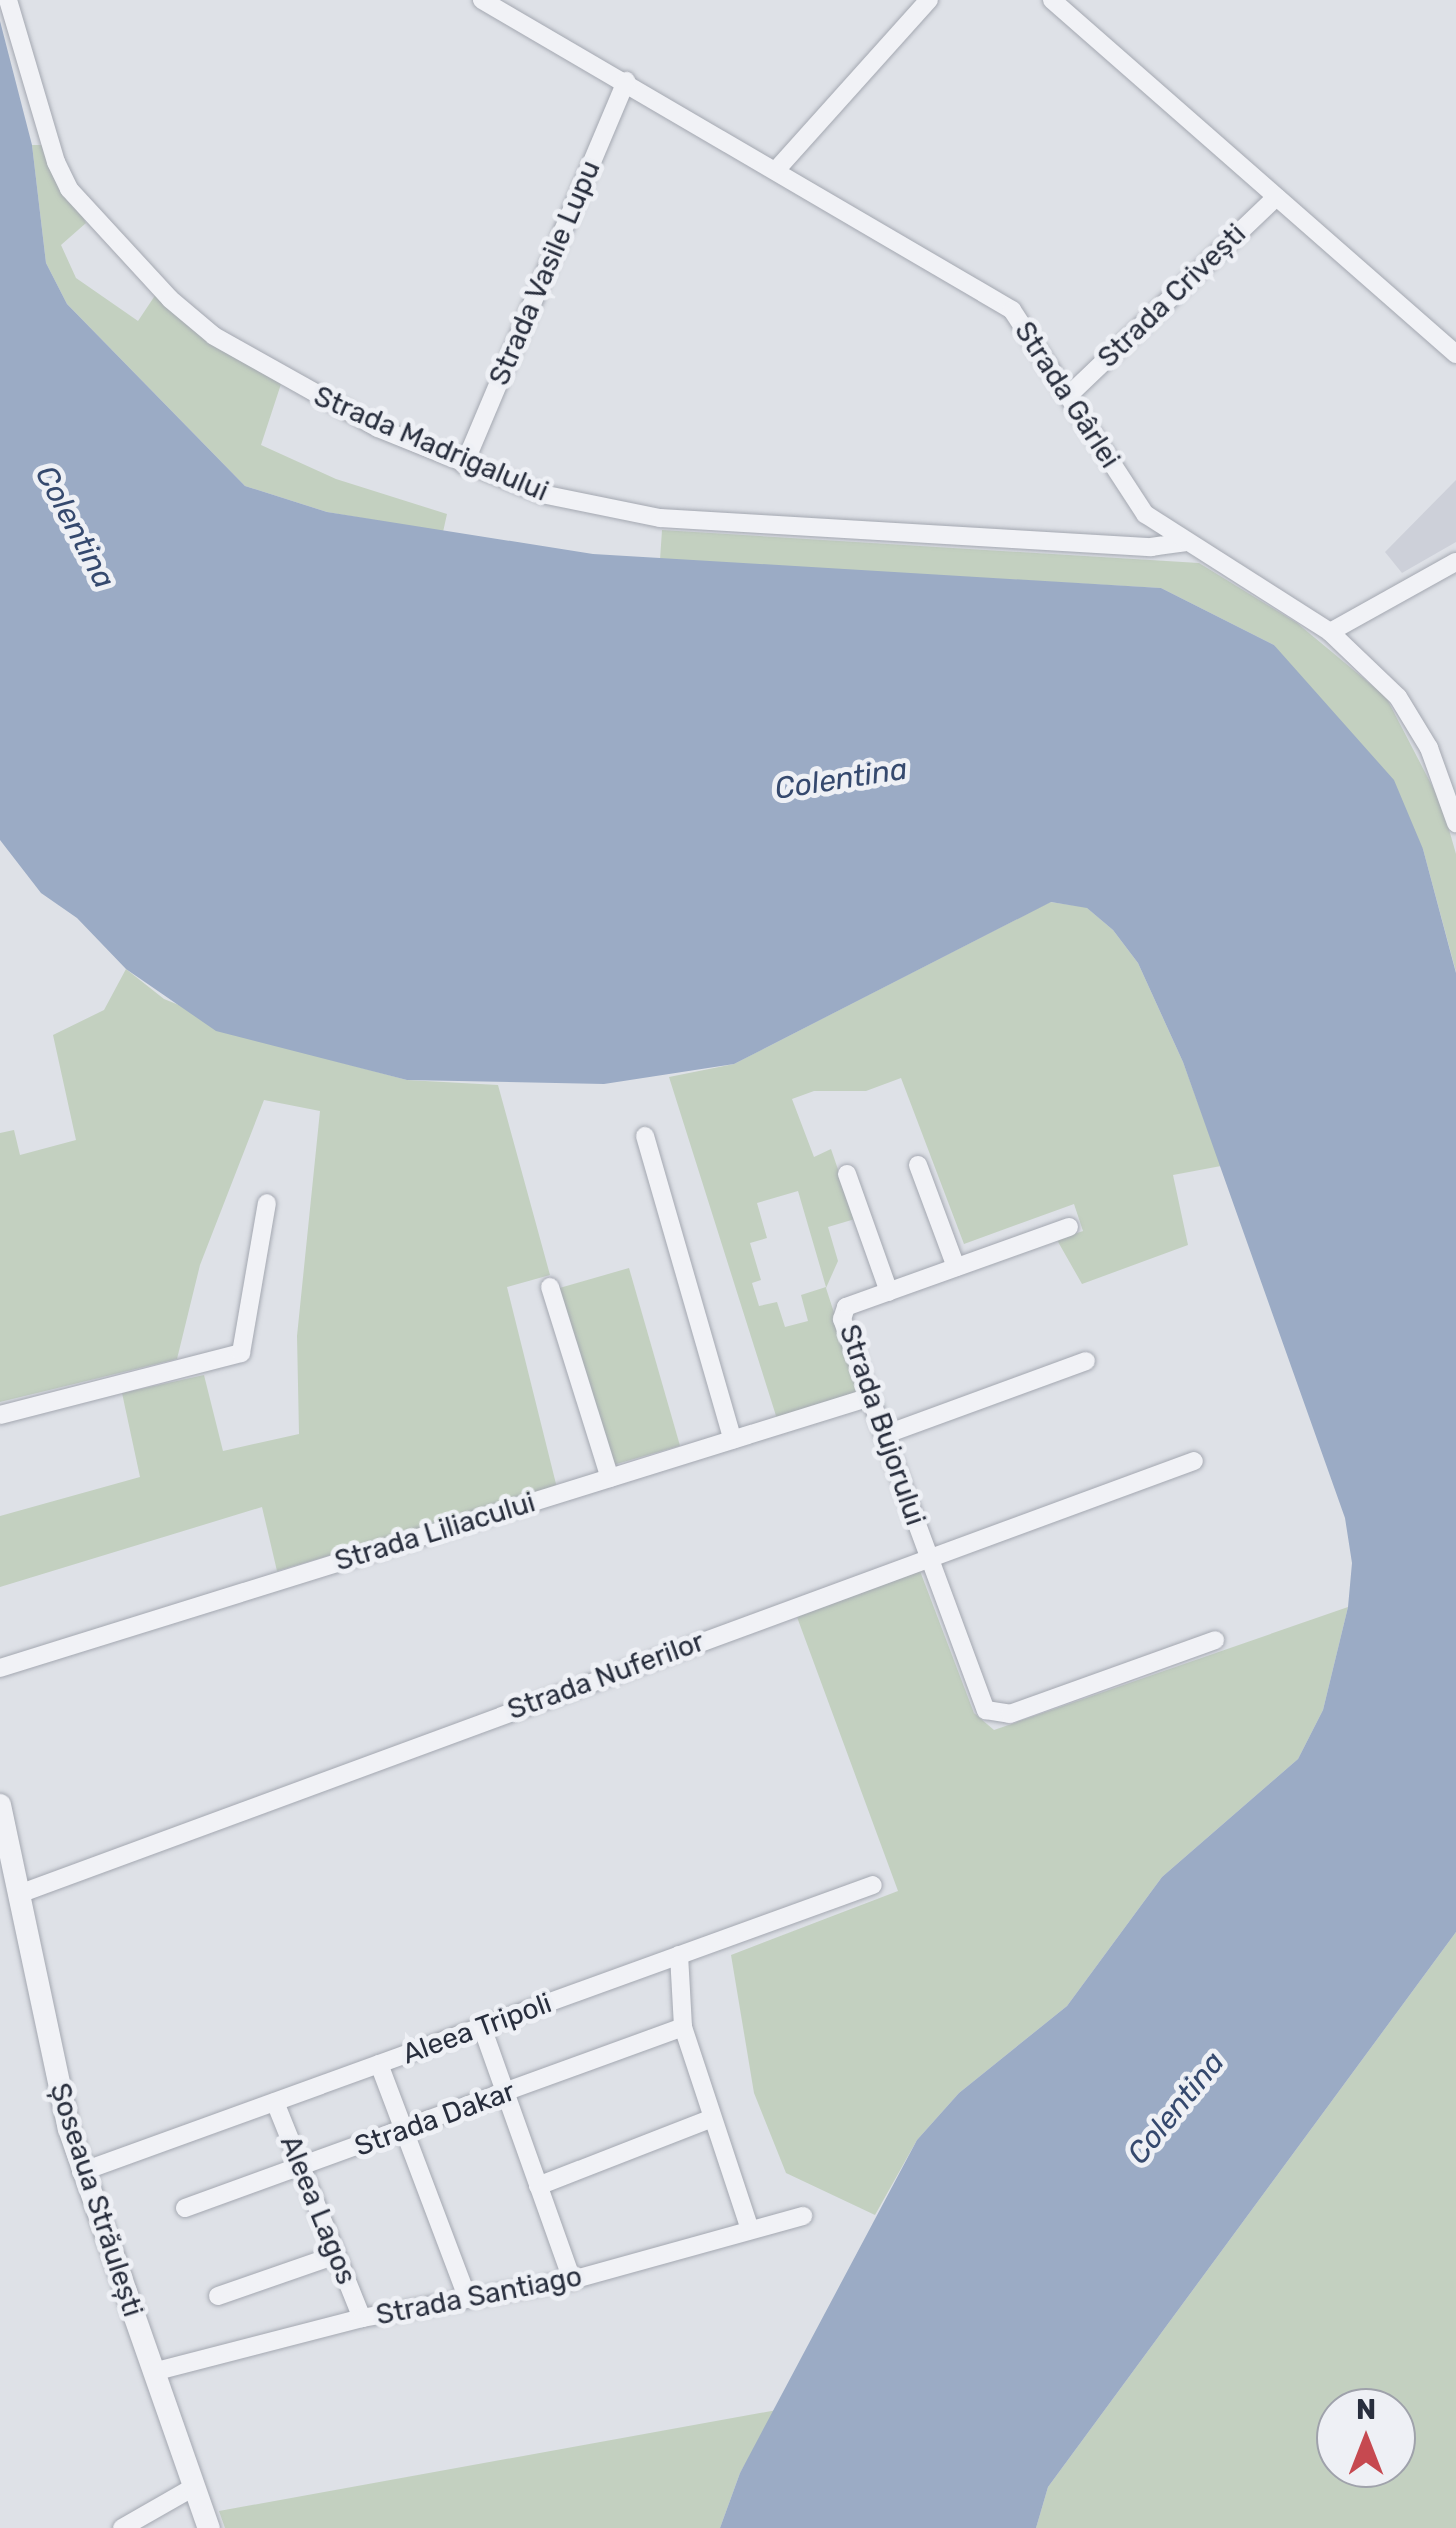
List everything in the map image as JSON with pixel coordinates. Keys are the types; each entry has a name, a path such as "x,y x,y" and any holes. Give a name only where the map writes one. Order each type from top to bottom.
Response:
{"street":[{"name":"Strada Madrigalului","path":"8,0 62,177 170,299 286,380 464,465 576,503 708,524 1152,547 1185,542"},
{"path":"778,168 929,0"},
{"path":"1052,0 1456,354"},
{"name":"Strada Gârlei","path":"492,2 992,294 1025,327 1146,514 1330,632 1414,720 1454,810"},
{"name":"Strada Vasile Lupu","path":"464,465 626,81"},
{"name":"Strada Crivești","path":"1068,396 1276,197"},
{"path":"1330,632 1456,562"},
{"path":"645,1136 733,1440"},
{"path":"918,1165 956,1267"},
{"path":"847,1174 889,1292"},
{"path":"0,1415 241,1353 267,1203"},
{"name":"Strada Bujorului","path":"1069,1227 842,1313 870,1397 986,1710 1010,1714 1216,1640"},
{"path":"550,1287 610,1478"},
{"path":"884,1435 1086,1361"},
{"name":"Strada Liliacului","path":"0,1668 870,1397"},
{"name":"Strada Nuferilor","path":"20,1894 1194,1461"},
{"name":"Șoseaua Străulești","path":"1,1813 81,2172 209,2528"},
{"name":"Aleea Tripoli","path":"81,2172 873,1885"},
{"path":"679,1955 683,2027 710,2119 750,2230"},
{"path":"482,2027 572,2280"},
{"name":"Strada Dakar","path":"185,2208 683,2027"},
{"path":"379,2064 468,2299"},
{"name":"Aleea Lagos","path":"275,2102 362,2318"},
{"path":"538,2186 710,2119"},
{"name":"Strada Santiago","path":"153,2372 362,2318 572,2280 803,2216"},
{"path":"218,2296 336,2255"},
{"path":"122,2528 194,2487"}],"shaded area":[{"path":"1456,480 1456,542 1402,573 1385,552"}],"green space":[{"path":"32,145 44,145 86,223 61,245 76,278 138,321 156,294 208,342 281,384 261,445 336,479 447,514 443,532 327,512 245,486 67,304 46,263"},
{"path":"662,530 1199,563 1297,623 1386,697 1442,805 1456,854 1456,972 1423,849 1274,645 1161,588 660,560"},
{"path":"1050,902 1086,907 1113,930 1138,963 1183,1062 1221,1166 1173,1175 1188,1245 1082,1284 1057,1240 1083,1231 1074,1204 964,1244 901,1078 866,1091 814,1091 792,1099 814,1157 831,1149 855,1219 828,1227 838,1261 826,1288 860,1393 777,1419 669,1077 734,1064","holes":["798,1191 826,1287 801,1295 808,1321 785,1327 777,1302 759,1306 752,1283 761,1280 750,1243 767,1238 757,1203"]},
{"path":"126,969 164,999 283,1047 407,1080 498,1085 550,1275 507,1287 557,1488 277,1571 262,1507 0,1587 0,1516 140,1477 122,1393 204,1375 223,1451 299,1434 297,1336 320,1111 264,1100 200,1265 177,1359 0,1402 0,1133 14,1130 20,1155 76,1140 53,1035 104,1010"},
{"path":"629,1268 680,1446 608,1467 557,1289"},
{"path":"920,1571 974,1713 994,1730 1348,1607 1323,1710 1298,1759 1162,1877 1067,2006 959,2093 917,2140 875,2215 786,2173 754,2093 731,1955 898,1891 797,1617"},
{"path":"1456,1932 1456,2528 1036,2528 1048,2487"},
{"path":"777,2410 740,2473 720,2528 225,2528 219,2511"}],"water":[{"name":"Colentina","path":"0,21 32,145 46,263 67,304 245,486 327,512 593,554 1161,588 1274,645 1394,780 1423,849 1456,973 1456,1932 1048,2487 1036,2528 720,2528 740,2473 917,2140 959,2093 1067,2006 1162,1877 1298,1759 1323,1710 1348,1607 1352,1563 1345,1518 1183,1062 1138,963 1113,930 1087,908 1051,902 734,1064 604,1084 407,1080 216,1031 126,969 77,918 41,893 0,840"}]}
